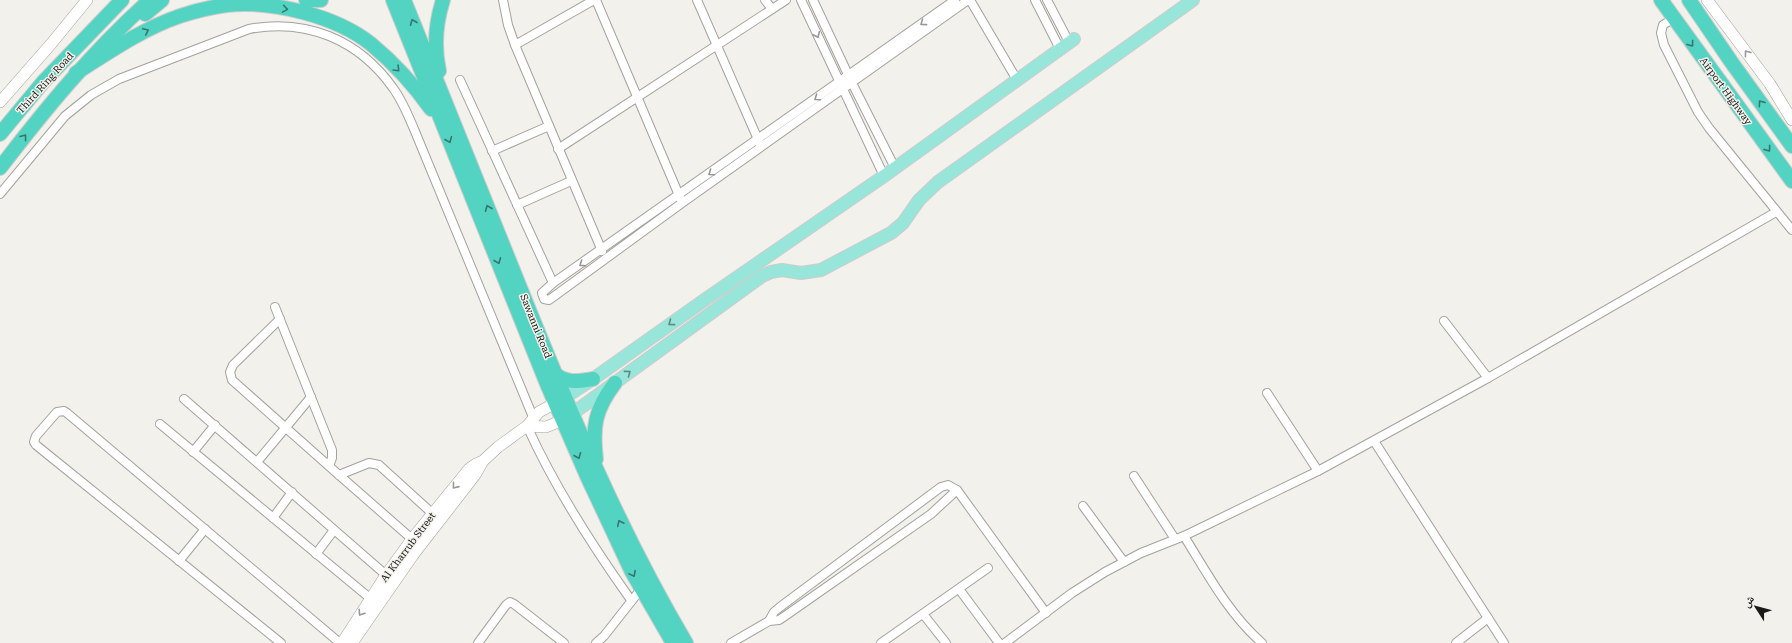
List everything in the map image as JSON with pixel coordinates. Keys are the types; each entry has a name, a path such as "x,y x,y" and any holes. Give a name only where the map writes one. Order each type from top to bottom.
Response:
{"highway":[{"path":"92,33 114,0"},
{"name":"Third Ring Road","path":"0,134 44,81 92,33 122,0"},
{"name":"Third Ring Road","path":"92,33 130,0"},
{"name":"Third Ring Road","path":"0,168 36,121 76,73 128,20 150,0"},
{"name":"Third Ring Road","path":"76,73 162,0"},
{"path":"306,0 321,0"},
{"name":"Sawanni Road","path":"393,0 447,121 555,374 560,401"},
{"name":"Sawanni Road","path":"404,0 447,121 567,417 603,512 641,589 657,605 686,643"},
{"path":"443,0 437,32 436,52 447,121"},
{"name":"Airport Highway","path":"1661,0 1792,181"},
{"name":"Airport Highway","path":"1689,0 1792,146"},
{"path":"76,73 142,33 179,16 204,9 227,5 245,4 271,7 292,10 346,28 371,44 447,121"},
{"path":"555,374 572,382 593,379"},
{"path":"598,476 594,444 596,416 601,403 615,382"},
{"name":"Sawanni Road","path":"567,417 630,542 673,643"}],"main road":[{"path":"0,102 87,0"},
{"path":"530,421 546,427 567,417 766,274 782,270 801,273 821,270 891,233 903,223 919,200 938,182 1193,0"},
{"path":"1707,0 1770,84 1792,120"},
{"path":"560,401 703,300 884,176 1068,44"},
{"path":"703,300 710,313"},
{"name":"Al Kharrub Street","path":"341,643 386,575 409,552 475,475 483,461 542,409 560,401"},
{"name":"Al Kharrub Street","path":"352,643 409,552 412,539 469,469 483,461"}],"street":[{"path":"503,0 508,25 515,45 602,251"},
{"path":"515,45 595,0 681,199"},
{"path":"697,0 760,143"},
{"path":"765,0 772,9"},
{"path":"558,149 786,0"},
{"path":"800,0 884,176"},
{"path":"813,0 850,79 895,168"},
{"path":"681,199 549,300 545,300 542,296 542,293 553,284 681,199 841,86 955,0"},
{"path":"850,79 969,0 1017,80"},
{"path":"1035,0 1068,44"},
{"path":"1047,0 1068,44"},
{"path":"1674,18 1663,25 1661,33 1664,45 1692,100 1709,128 1792,230"},
{"path":"0,194 65,116 82,101 110,84 249,29 270,26 292,26 314,30 346,45 364,58 380,73 394,90 414,129 530,421 544,464 593,548 631,600"},
{"path":"460,80 553,284"},
{"path":"492,151 548,126"},
{"path":"517,205 572,181"},
{"path":"1005,643 1089,582 1124,562 1184,536 1318,471 1374,441 1488,378 1776,212"},
{"path":"275,307 332,450 332,458 329,466"},
{"path":"280,319 233,365 230,372 232,380 412,539"},
{"path":"1444,321 1488,378"},
{"path":"1267,393 1318,471"},
{"path":"257,462 311,397"},
{"path":"184,399 386,575"},
{"path":"281,643 39,448 34,442 36,436 57,412 64,411 341,643"},
{"path":"160,424 371,599"},
{"path":"193,452 215,425"},
{"path":"1374,441 1504,643"},
{"path":"339,476 364,464 374,463 379,465 433,514"},
{"path":"1134,476 1175,539"},
{"path":"769,621 774,612 780,606 941,487 948,485 957,490 1046,613"},
{"path":"731,643 769,621 779,620 785,616 931,514 957,490"},
{"path":"273,518 292,492"},
{"path":"1083,506 1124,562"},
{"path":"179,561 205,529"},
{"path":"316,554 334,530"},
{"path":"1184,536 1231,610 1249,632 1262,643"},
{"path":"887,641 988,568"},
{"path":"596,643 604,636 641,589"},
{"path":"959,589 999,643"},
{"path":"478,643 506,605 510,602 560,642"},
{"path":"923,614 946,643"},
{"path":"1456,643 1488,618"}]}
